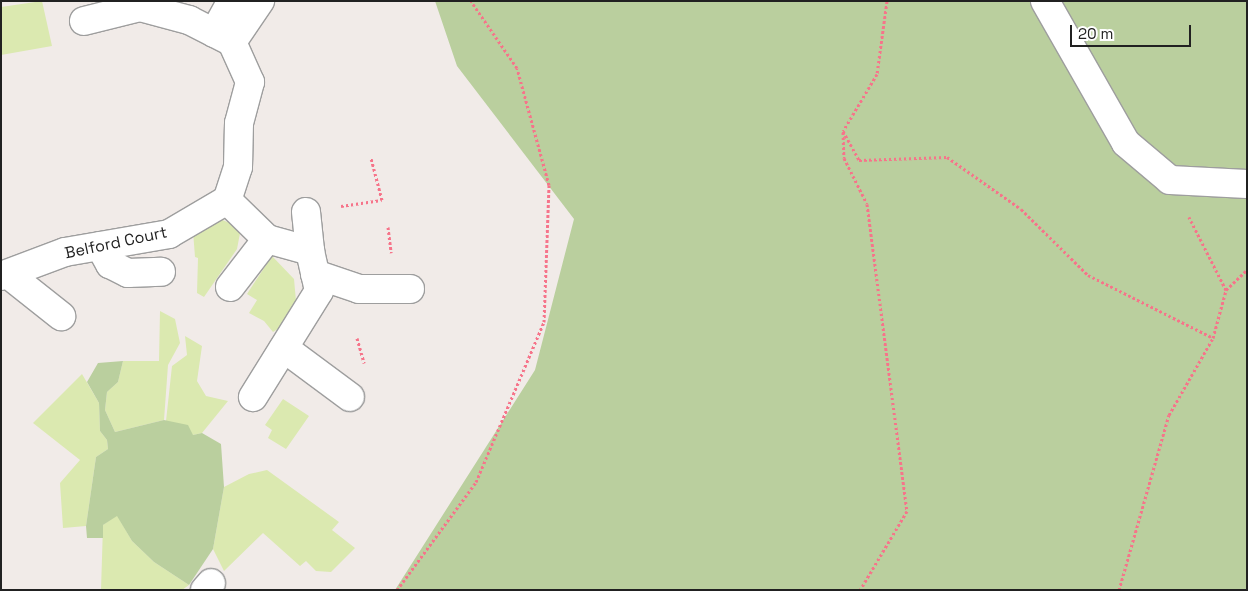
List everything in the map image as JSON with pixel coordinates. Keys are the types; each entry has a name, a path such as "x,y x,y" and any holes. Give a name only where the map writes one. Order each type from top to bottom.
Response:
{"street":[{"path":"223,38 232,1"},
{"path":"223,38 260,1"},
{"path":"1045,1 1126,143 1170,180 1247,184"},
{"path":"84,21 140,8 189,20 223,38 250,82 239,123 238,167 226,200 268,239 359,289 410,289"},
{"name":"Belford Court","path":"4,275 65,252 169,234 226,200"},
{"path":"253,397 319,291 306,212"},
{"path":"230,287 268,239"},
{"path":"100,246 110,264 128,273 161,272"},
{"path":"4,275 61,316"},
{"path":"284,348 350,397"}],"path":[{"path":"397,590 476,482 544,322 548,185 517,68 471,1"},
{"path":"860,590 907,511 867,204 844,158 843,131 877,74 888,1"},
{"path":"843,131 859,160 947,158 1022,209 1088,275 1214,338"},
{"path":"348,205 382,200 371,158"},
{"path":"1170,180 1226,290"},
{"path":"1119,590 1169,415 1214,338 1226,290 1247,270"}],"green space":[{"path":"42,1 52,46 1,55 1,7"},
{"path":"435,1 1247,1 1247,590 395,590 535,370 574,219 457,66"},
{"path":"218,218 241,228 237,249 204,297 197,293 198,258 195,257 193,231"},
{"path":"272,256 294,279 296,301 281,327 273,332 264,321 249,313 257,300 247,294"},
{"path":"160,311 175,319 180,343 168,365 164,420 115,432 105,410 107,392 118,382 123,361 159,361"},
{"path":"185,336 202,346 197,381 206,396 228,401 202,433 193,435 166,421 172,366 187,355"},
{"path":"123,361 118,382 107,392 105,410 115,432 164,420 188,425 193,435 202,433 221,444 224,487 213,549 189,585 154,562 132,541 117,516 103,525 103,538 87,538 86,526 96,457 108,449 107,440 100,431 99,403 87,382 98,363"},
{"path":"82,374 99,403 100,431 107,440 108,449 96,457 86,526 63,528 60,483 80,460 33,423"},
{"path":"283,399 309,416 286,449 268,438 272,430 265,425"},
{"path":"267,470 339,522 332,530 355,548 331,572 316,571 306,561 300,566 263,533 224,571 213,549 224,487 249,474"},
{"path":"117,515 132,541 154,562 189,585 182,590 101,590 103,525"}]}
